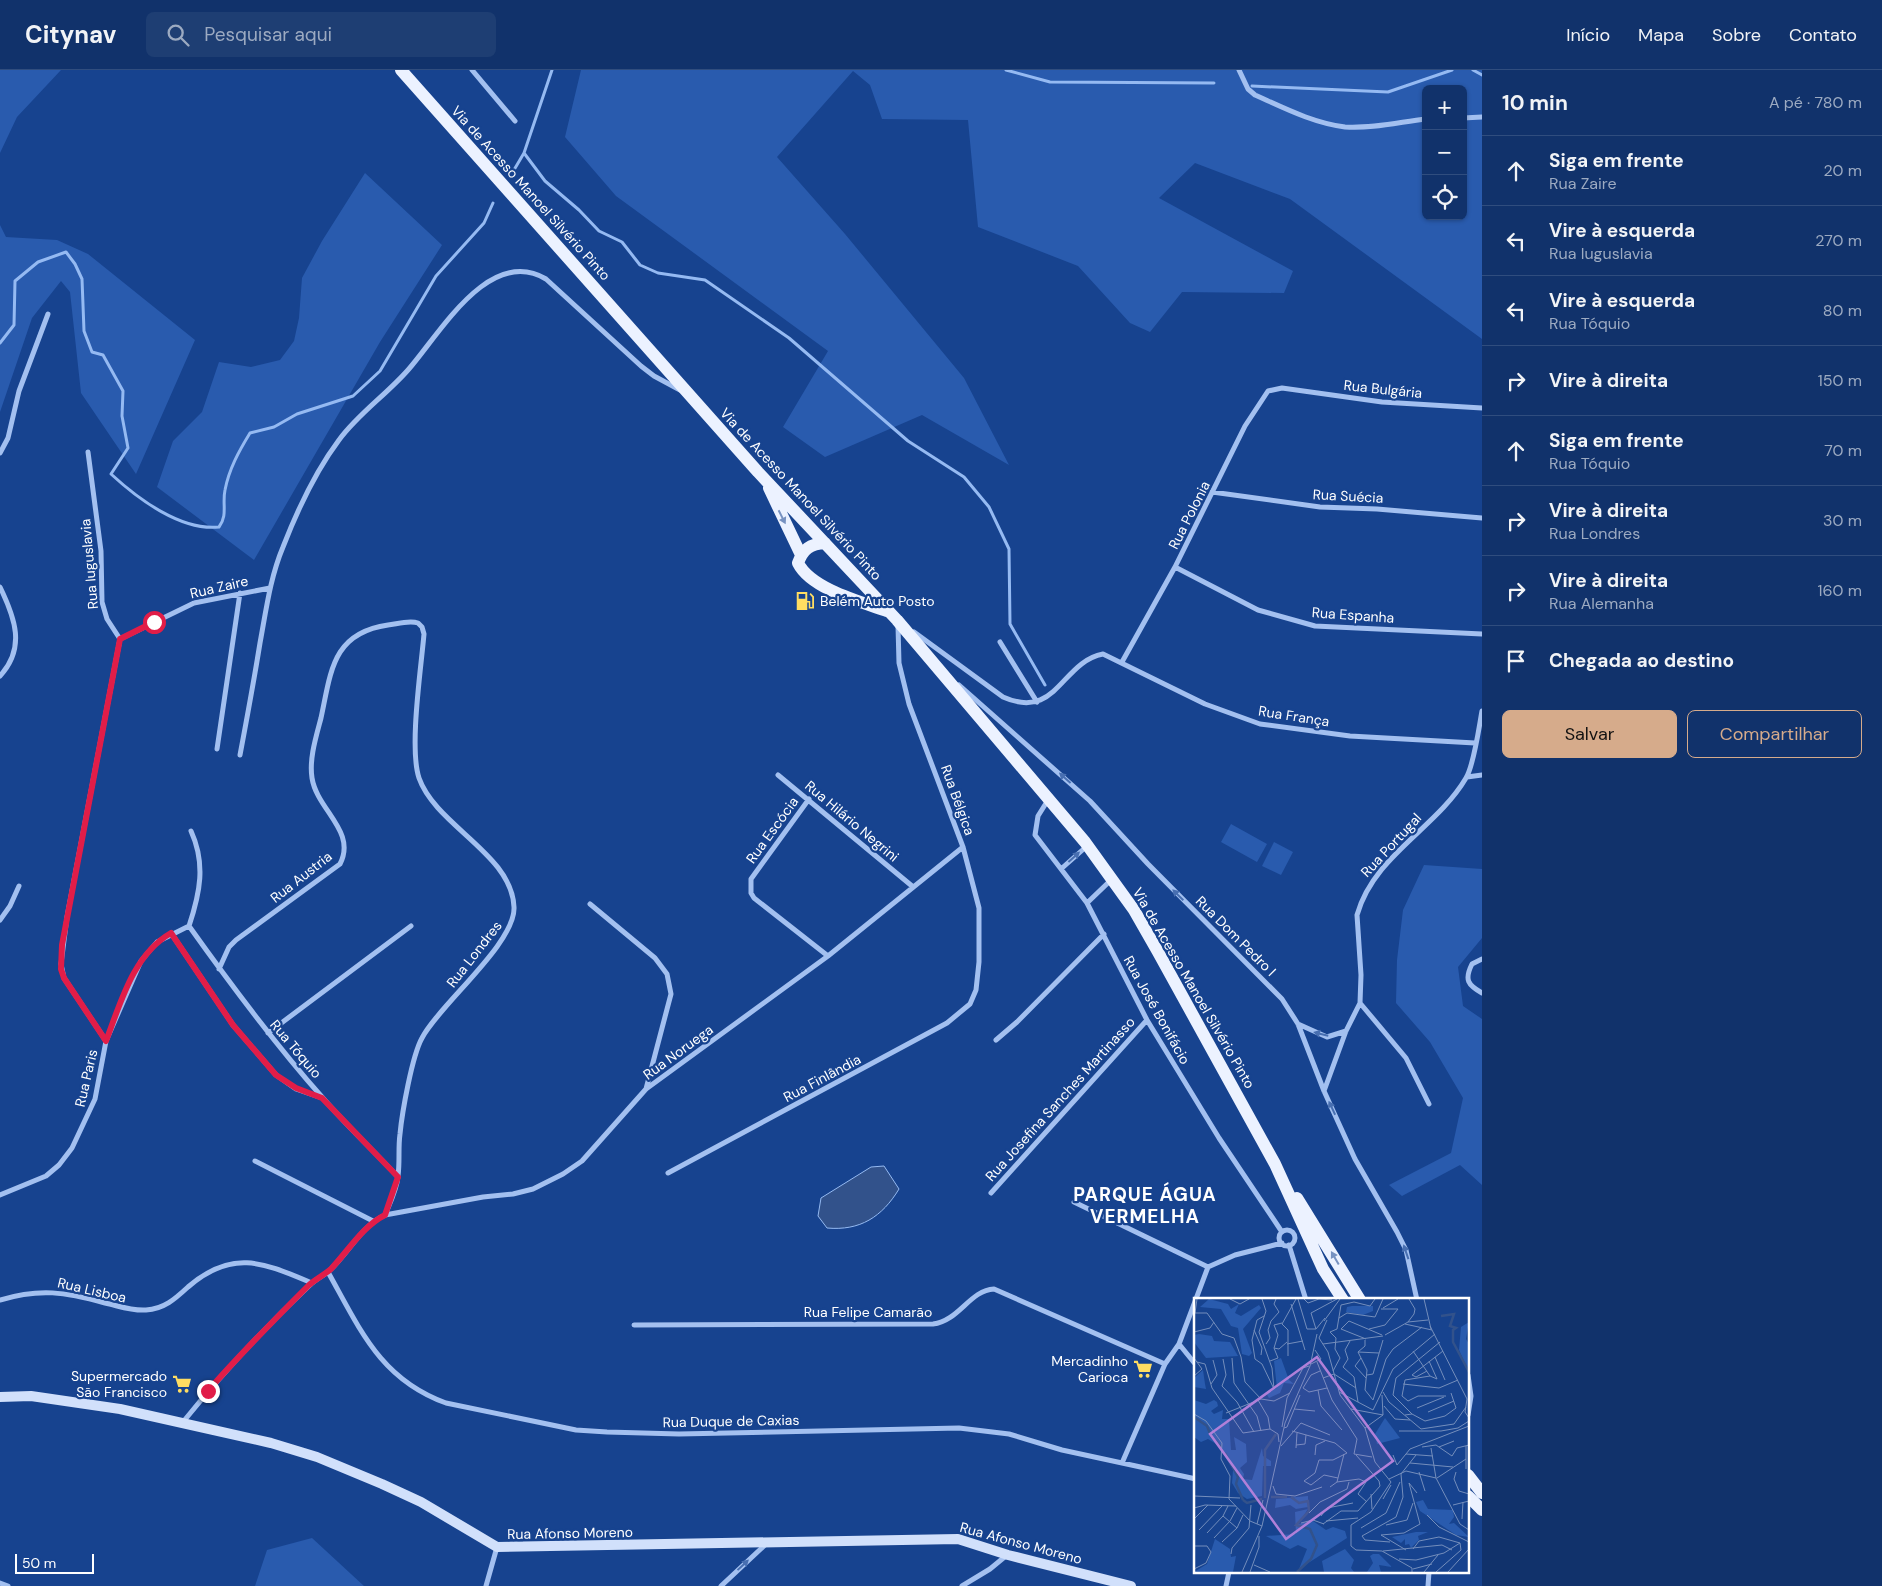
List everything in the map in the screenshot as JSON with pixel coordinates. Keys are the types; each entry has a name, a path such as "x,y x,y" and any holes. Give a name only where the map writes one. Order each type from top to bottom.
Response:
{"main road":[{"name":"Via de Acesso Manoel Silvério Pinto","path":"401,70 765,479 893,616 1050,798 1088,845 1134,910 1275,1164 1324,1238 1359,1298"},
{"path":"765,479 801,555"},
{"path":"825,542 814,544 801,555 798,563 803,573 809,578 855,600 893,616"},
{"name":"Via de Acesso Manoel Silvério Pinto","path":"1275,1164 1323,1269 1341,1298"},
{"path":"1304,1228 1312,1230 1324,1238"},
{"name":"Rua Afonso Moreno","path":"0,1397 31,1396 120,1409 271,1443 317,1457 421,1502 497,1547 766,1544 858,1539 958,1539 1131,1586"},
{"path":"1470,1478 1482,1493"},
{"path":"1470,1498 1482,1510"}],"street":[{"path":"472,70 515,121"},
{"path":"1239,70 1248,89 1254,95 1324,123 1347,127 1422,119"},
{"path":"1467,118 1482,118"},
{"path":"240,755 270,588 295,518 311,485 338,441 409,370 465,300 493,279 515,270 535,272 546,278 641,366 670,386 688,393"},
{"path":"0,453 8,438 19,392 48,314"},
{"name":"Rua Polonia","path":"1122,662 1175,567 1245,426 1262,397 1274,388 1282,388"},
{"name":"Rua Bulgária","path":"1282,388 1382,402 1482,408"},
{"name":"Rua Iuguslavia","path":"88,452 101,551 102,602 107,620 120,639"},
{"name":"Rua Suécia","path":"1212,492 1320,507 1377,509 1482,518"},
{"name":"Rua Espanha","path":"1175,567 1258,610 1315,626 1482,634"},
{"path":"0,587 17,631 12,660 0,676"},
{"name":"Rua Zaire","path":"120,639 194,603 270,588"},
{"path":"217,749 240,593"},
{"path":"893,616 1003,697 1024,705 1037,702 1094,656 1103,654 1122,662"},
{"name":"Rua Bélgica","path":"893,616 899,663 909,704 963,847 979,908 979,962 976,990"},
{"name":"Rua Londres","path":"314,787 312,764 316,740 334,661 340,650 350,639 376,627 414,621 422,627 424,634 415,745 419,777 424,788 449,819 490,859 504,876 510,889 515,909 512,922 502,938 467,985 430,1025 421,1039 415,1055 400,1133 398,1177 385,1215"},
{"path":"106,1041 64,978 61,964 67,916 120,639"},
{"path":"1000,642 1037,702"},
{"name":"Rua Dom Pedro I","path":"932,662 1090,801 1148,864 1282,999 1298,1024 1324,1091 1355,1159 1398,1232 1406,1250 1418,1298"},
{"name":"Rua França","path":"1122,662 1205,704 1260,724 1350,736 1475,743"},
{"name":"Rua Portugal","path":"1324,1091 1346,1031 1360,1003 1361,974 1357,915 1367,888 1378,872 1444,806 1467,777 1482,710"},
{"path":"1467,777 1482,774"},
{"name":"Rua Hilário Negrini","path":"778,775 912,886"},
{"name":"Rua Austria","path":"219,969 223,957 236,940 340,864 344,855 345,842 314,787"},
{"name":"Rua José Bonifácio","path":"1050,798 1038,816 1035,836 1088,903 1147,1020 1223,1143 1282,1232"},
{"name":"Rua Escócia","path":"809,799 754,874 749,886 754,898 828,956"},
{"path":"106,1041 141,961 157,942 171,933 189,926 201,882 201,862 191,831"},
{"path":"1061,869 1088,845"},
{"name":"Rua Noruega","path":"373,1221 385,1215 513,1194 533,1189 563,1174 582,1161 646,1090 828,956 912,886 963,847"},
{"path":"1088,903 1112,879"},
{"path":"0,920 10,906 19,886"},
{"path":"590,904 655,958 670,982 671,994 646,1090"},
{"name":"Rua Tóquio","path":"189,926 268,1033 322,1098 398,1177"},
{"path":"268,1033 411,926"},
{"path":"171,933 233,1025 276,1075 296,1088 322,1098"},
{"path":"996,1040 1017,1022 1104,934"},
{"path":"1482,960 1476,960 1469,970 1467,978 1470,986 1482,993"},
{"name":"Rua Finlândia","path":"668,1173 947,1023 970,1004 976,990"},
{"path":"1360,1003 1406,1058 1430,1104"},
{"name":"Rua Josefina Sanches Martinasso","path":"991,1193 1147,1020"},
{"path":"1298,1024 1327,1037 1346,1031"},
{"name":"Rua Paris","path":"0,1195 46,1176 59,1165 72,1148 95,1100 106,1041"},
{"path":"183,1422 232,1364 312,1283 328,1272 373,1221 255,1161"},
{"path":"1074,1202 1208,1267"},
{"path":"1282,1243 1280,1238 1282,1232 1304,1228"},
{"path":"1291,1231 1295,1236 1294,1241"},
{"path":"1289,1245 1294,1241 1311,1241"},
{"path":"1196,1298 1208,1267 1226,1258 1282,1243 1289,1245"},
{"path":"1289,1245 1305,1298"},
{"name":"Rua Lisboa","path":"0,1300 42,1291 105,1302 131,1311 148,1310 164,1306 204,1274 224,1265 243,1261 259,1264 312,1283"},
{"name":"Rua Duque de Caxias","path":"328,1272 357,1324 396,1375 427,1396 446,1403 507,1417 591,1431 679,1434 959,1428 979,1430 1009,1434 1062,1450 1194,1480"},
{"name":"Rua Felipe Camarão","path":"634,1325 933,1324 952,1319 982,1292 994,1290 1165,1364"},
{"path":"1122,1463 1165,1364 1179,1344 1194,1304"},
{"path":"1179,1344 1194,1363"},
{"path":"1470,1389 1470,1402"},
{"path":"721,1586 766,1544"},
{"path":"486,1586 497,1547"},
{"path":"962,1586 990,1569 1008,1554"},
{"path":"0,1583 8,1586"}],"shaded area":[{"path":"0,70 61,70 17,117 0,153"},
{"path":"581,70 1482,70 1482,339 1290,199 1195,163 1159,198 1293,271 1284,293 1182,292 1150,332 1130,323 1078,266 978,227 968,120 882,119 870,85 853,71 777,157 845,234 964,378 1009,465 922,415 825,457 783,427 828,351 616,196 565,137"},
{"path":"365,173 442,245 380,342 254,560 157,487 173,441 202,412 219,362 251,367 280,360 294,341 299,318 302,278 322,241"},
{"path":"0,225 6,237 57,240 88,254 195,340 136,474 81,393 70,292 61,281 32,318 0,412"},
{"path":"1231,824 1267,844 1257,862 1221,842"},
{"path":"1274,842 1293,852 1281,875 1262,866"},
{"path":"1424,865 1482,869 1482,938 1458,967 1463,1006 1482,1019 1482,1185 1460,1165 1402,1196 1389,1185 1451,1153 1463,1098 1430,1042 1396,1003 1397,960 1403,910"},
{"path":"884,1166 899,1189 885,1207 869,1220 860,1224 850,1227 827,1228 818,1216 821,1198 871,1167"},
{"path":"312,1538 364,1586 255,1586 267,1550"}],"waterway":[{"path":"511,175 524,153 552,70"},
{"path":"1006,70 1050,82 1214,83"},
{"path":"1252,86 1388,92 1452,70"},
{"path":"1473,70 1482,75"},
{"path":"524,153 545,181 579,210 599,231 622,242 640,265 658,273 705,280 789,338 908,441 964,477 989,507 1009,549 1010,624 1045,685"},
{"path":"0,343 14,325 15,281 38,262 66,252 75,264 82,279 84,331 92,352 103,355 123,391 122,416 128,448 111,474 147,503 175,519 205,527 219,527 223,518 224,495 229,475 238,453 250,433 274,427 297,414 353,396 380,371 436,276 484,223 493,203"}],"place":[{"name":"Belém Auto Posto","path":"805,601"},
{"name":"Mercadinho Carioca","path":"1143,1369"},
{"name":"Supermercado São Francisco","path":"182,1384"}],"district":[{"name":"PARQUE ÁGUA VERMELHA","path":"1145,1205"}],"route":[{"path":"154,622 120,639 62,945 61,969 64,978 106,1041 124,995 141,961 148,950 171,933 233,1025 276,1075 296,1088 322,1098 398,1177 385,1215 373,1221 346,1254 328,1272 312,1283 208,1391"}]}
